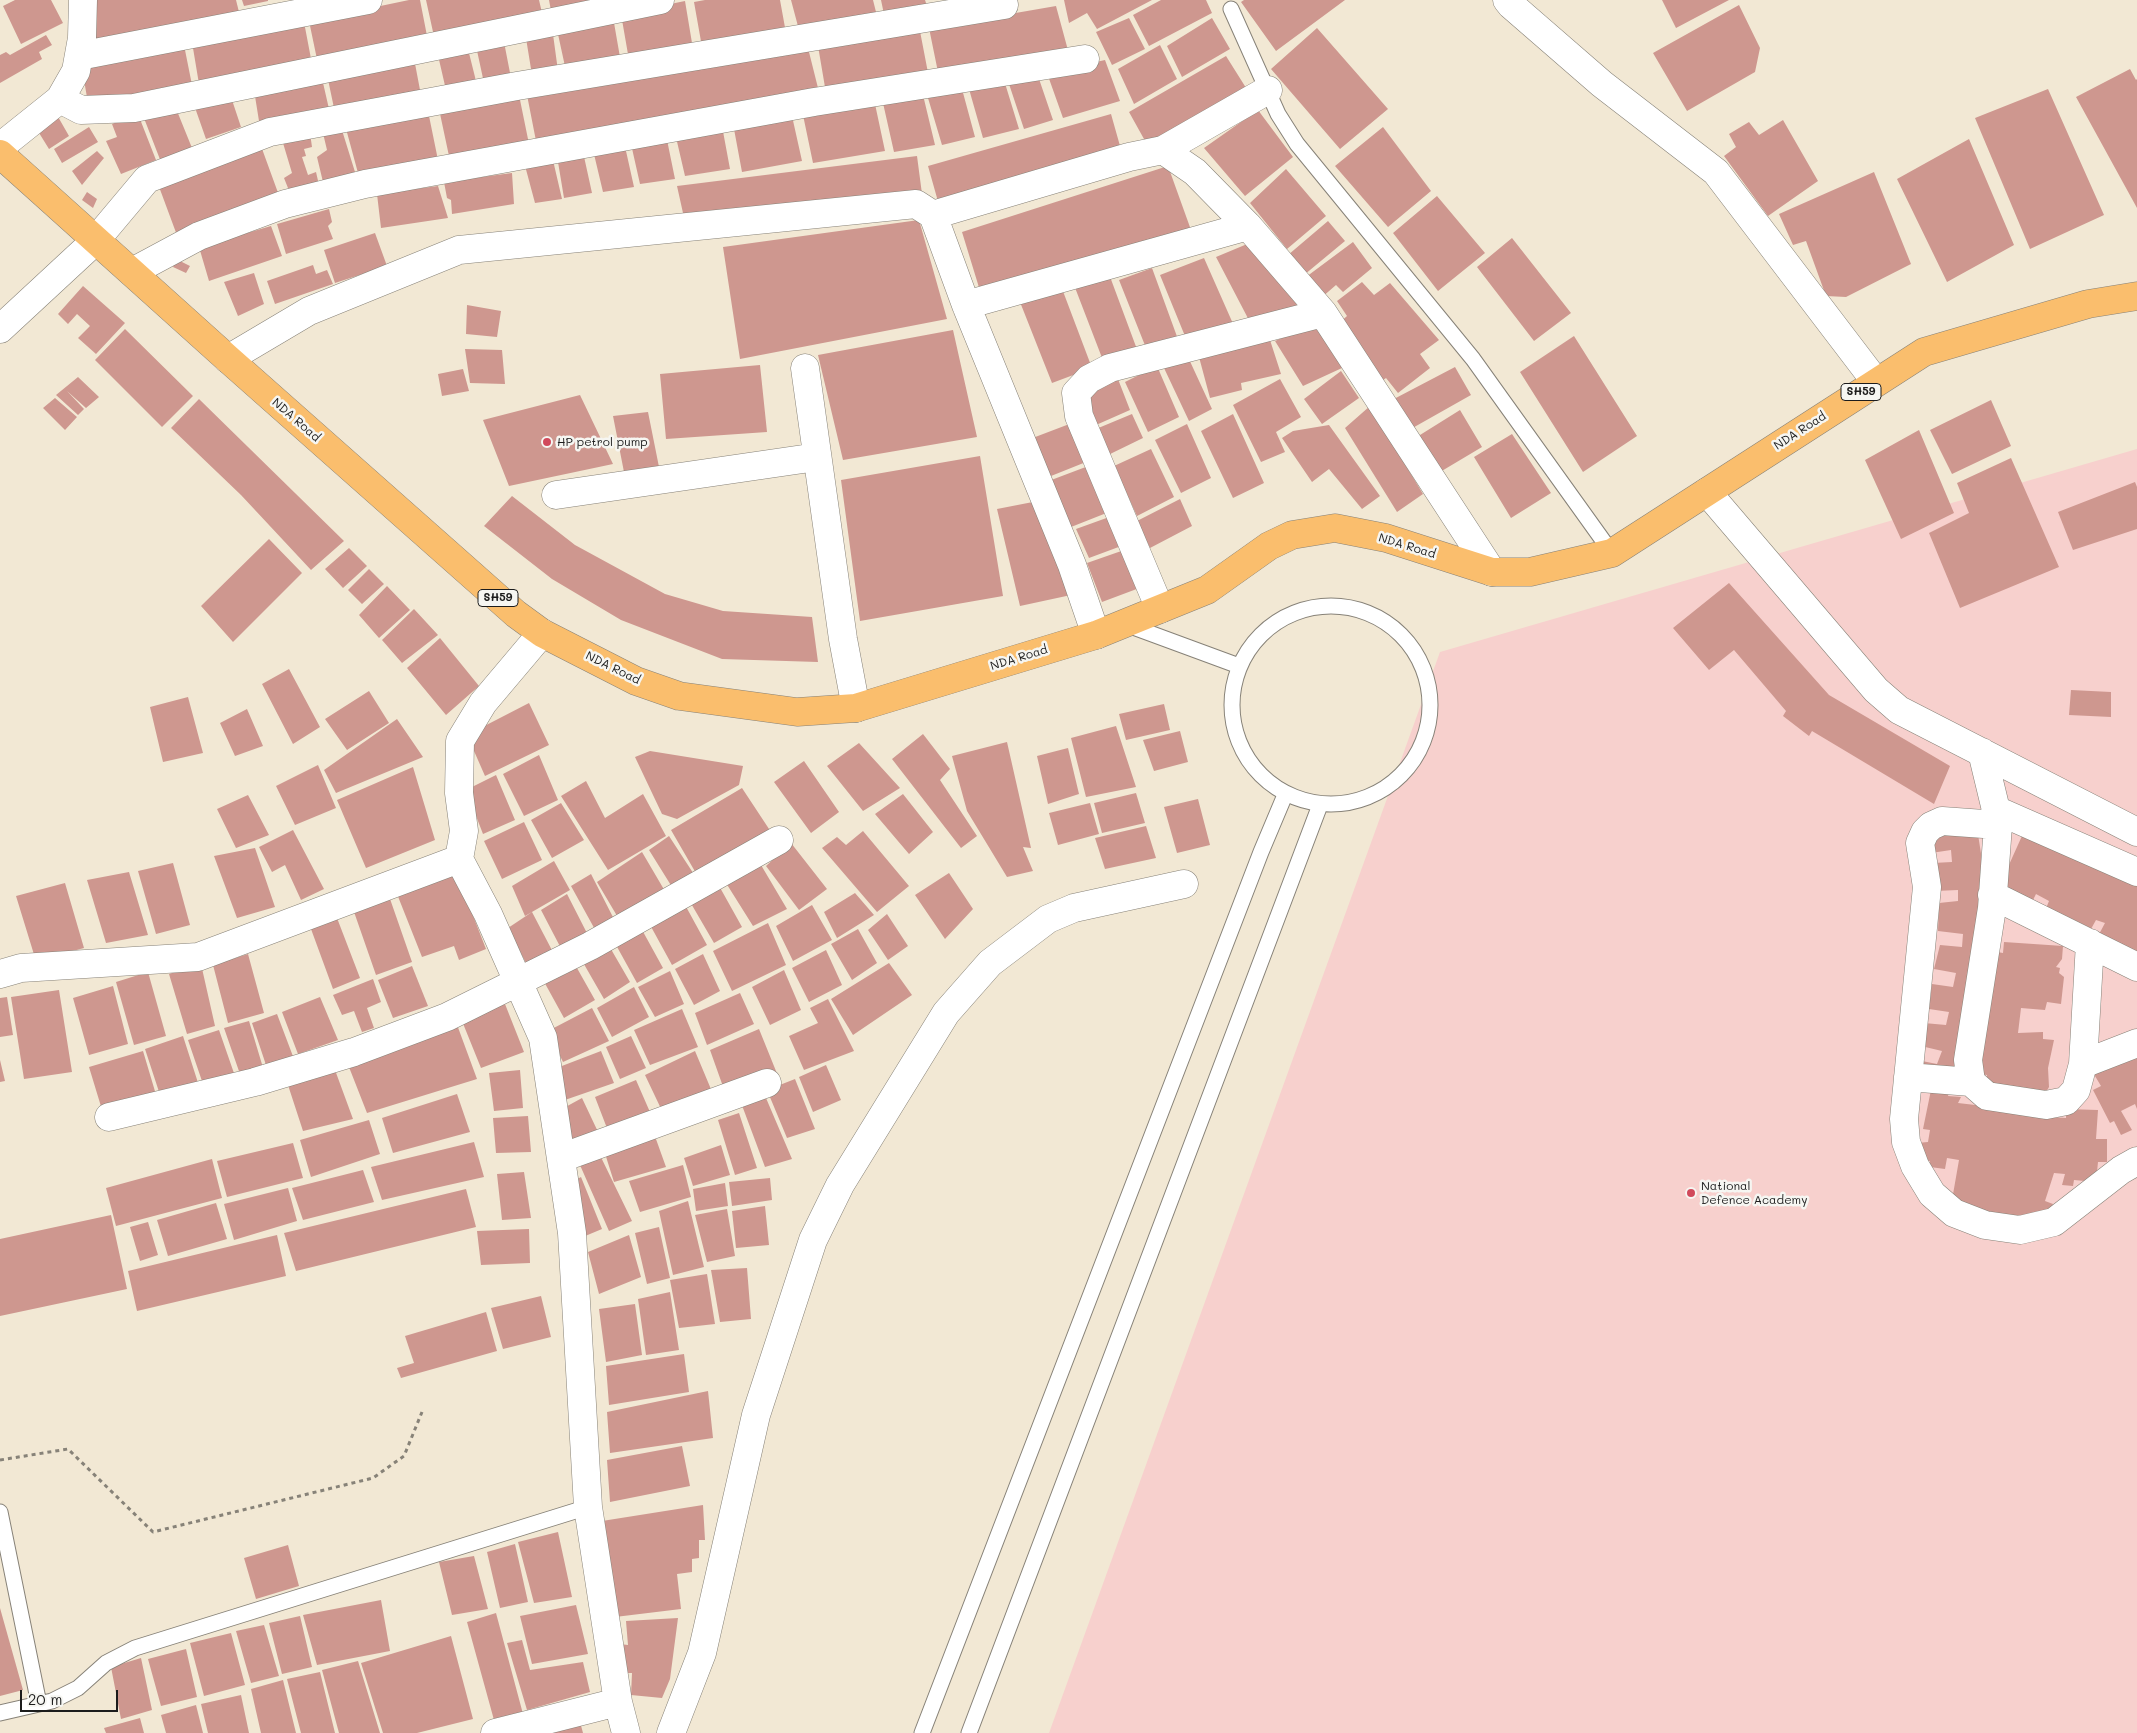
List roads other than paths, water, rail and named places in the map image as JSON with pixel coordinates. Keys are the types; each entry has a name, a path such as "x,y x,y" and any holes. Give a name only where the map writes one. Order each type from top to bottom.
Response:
{"main road":[{"name":"NDA Road","path":"0,154 95,241 516,614 542,633 636,681 679,696 797,712 856,708 1124,624 1207,590 1269,546 1292,535 1335,528 1386,538 1492,572 1530,572 1612,553 1924,352 2088,304 2137,296"}],"street":[{"path":"0,147 60,100 76,71 82,38 82,0"},
{"path":"79,56 368,0"},
{"path":"60,100 81,110 134,108 660,0"},
{"path":"1507,0 1602,84 1716,172 1876,382"},
{"path":"0,329 95,241 147,179 270,132 517,86 1004,5"},
{"path":"132,272 207,233 285,204 365,184 814,102 1085,59"},
{"path":"933,215 1129,157 1163,150 1268,90"},
{"path":"1163,150 1195,172 1248,226 1323,313 1492,572"},
{"path":"228,359 309,311 459,250 916,204 933,215 966,305 1072,565 1096,634"},
{"path":"966,305 1248,226"},
{"path":"1160,609 1078,416 1076,393 1089,379 1110,368 1323,313"},
{"path":"804,368 842,638 856,708"},
{"path":"556,495 817,457"},
{"path":"1707,492 1876,690 1900,710 2137,832"},
{"path":"542,633 483,703 460,741 459,793 464,831 458,859 488,914 543,1038 572,1233 588,1507 618,1702 626,1733"},
{"path":"1971,1082 1968,1060 1992,908 1997,818 1982,752"},
{"path":"2137,872 1997,818 1942,821 1924,832 1920,843 1927,886 1904,1119 1906,1142 1915,1166 1932,1194 1954,1213 1985,1226 2020,1230 2054,1222 2120,1170 2137,1161"},
{"path":"109,1117 255,1082 354,1052 447,1017 590,946 779,840"},
{"path":"0,974 20,968 198,957 458,859"},
{"path":"671,1733 702,1653 756,1415 813,1240 840,1185 946,1013 990,963 1048,919 1074,908 1184,884"},
{"path":"1992,895 2137,967"},
{"path":"1908,1077 1971,1082 1987,1096 2046,1105 2066,1101 2076,1090 2083,1064 2090,943"},
{"path":"2083,1064 2137,1043"},
{"path":"561,1158 768,1082"},
{"path":"495,1733 618,1702"}],"lane":[{"path":"1231,10 1278,114 1298,144 1473,359 1612,553"},
{"path":"1344,605 1377,615 1404,637 1423,666 1431,700 1427,734 1412,765 1387,789 1355,803 1320,805 1285,795 1262,778 1244,754 1234,725 1232,695 1239,666 1255,640 1278,620 1310,607 1344,605"},
{"path":"1124,624 1239,666"},
{"path":"922,1733 1260,852 1285,795"},
{"path":"970,1733 1320,805"},
{"path":"0,1713 52,1701 78,1688 106,1663 135,1648 588,1507"},
{"path":"0,1512 39,1704"}],"place":[{"name":"HP petrol pump","path":"547,442"},
{"name":"National Defence Academy","path":"1691,1193"}]}
